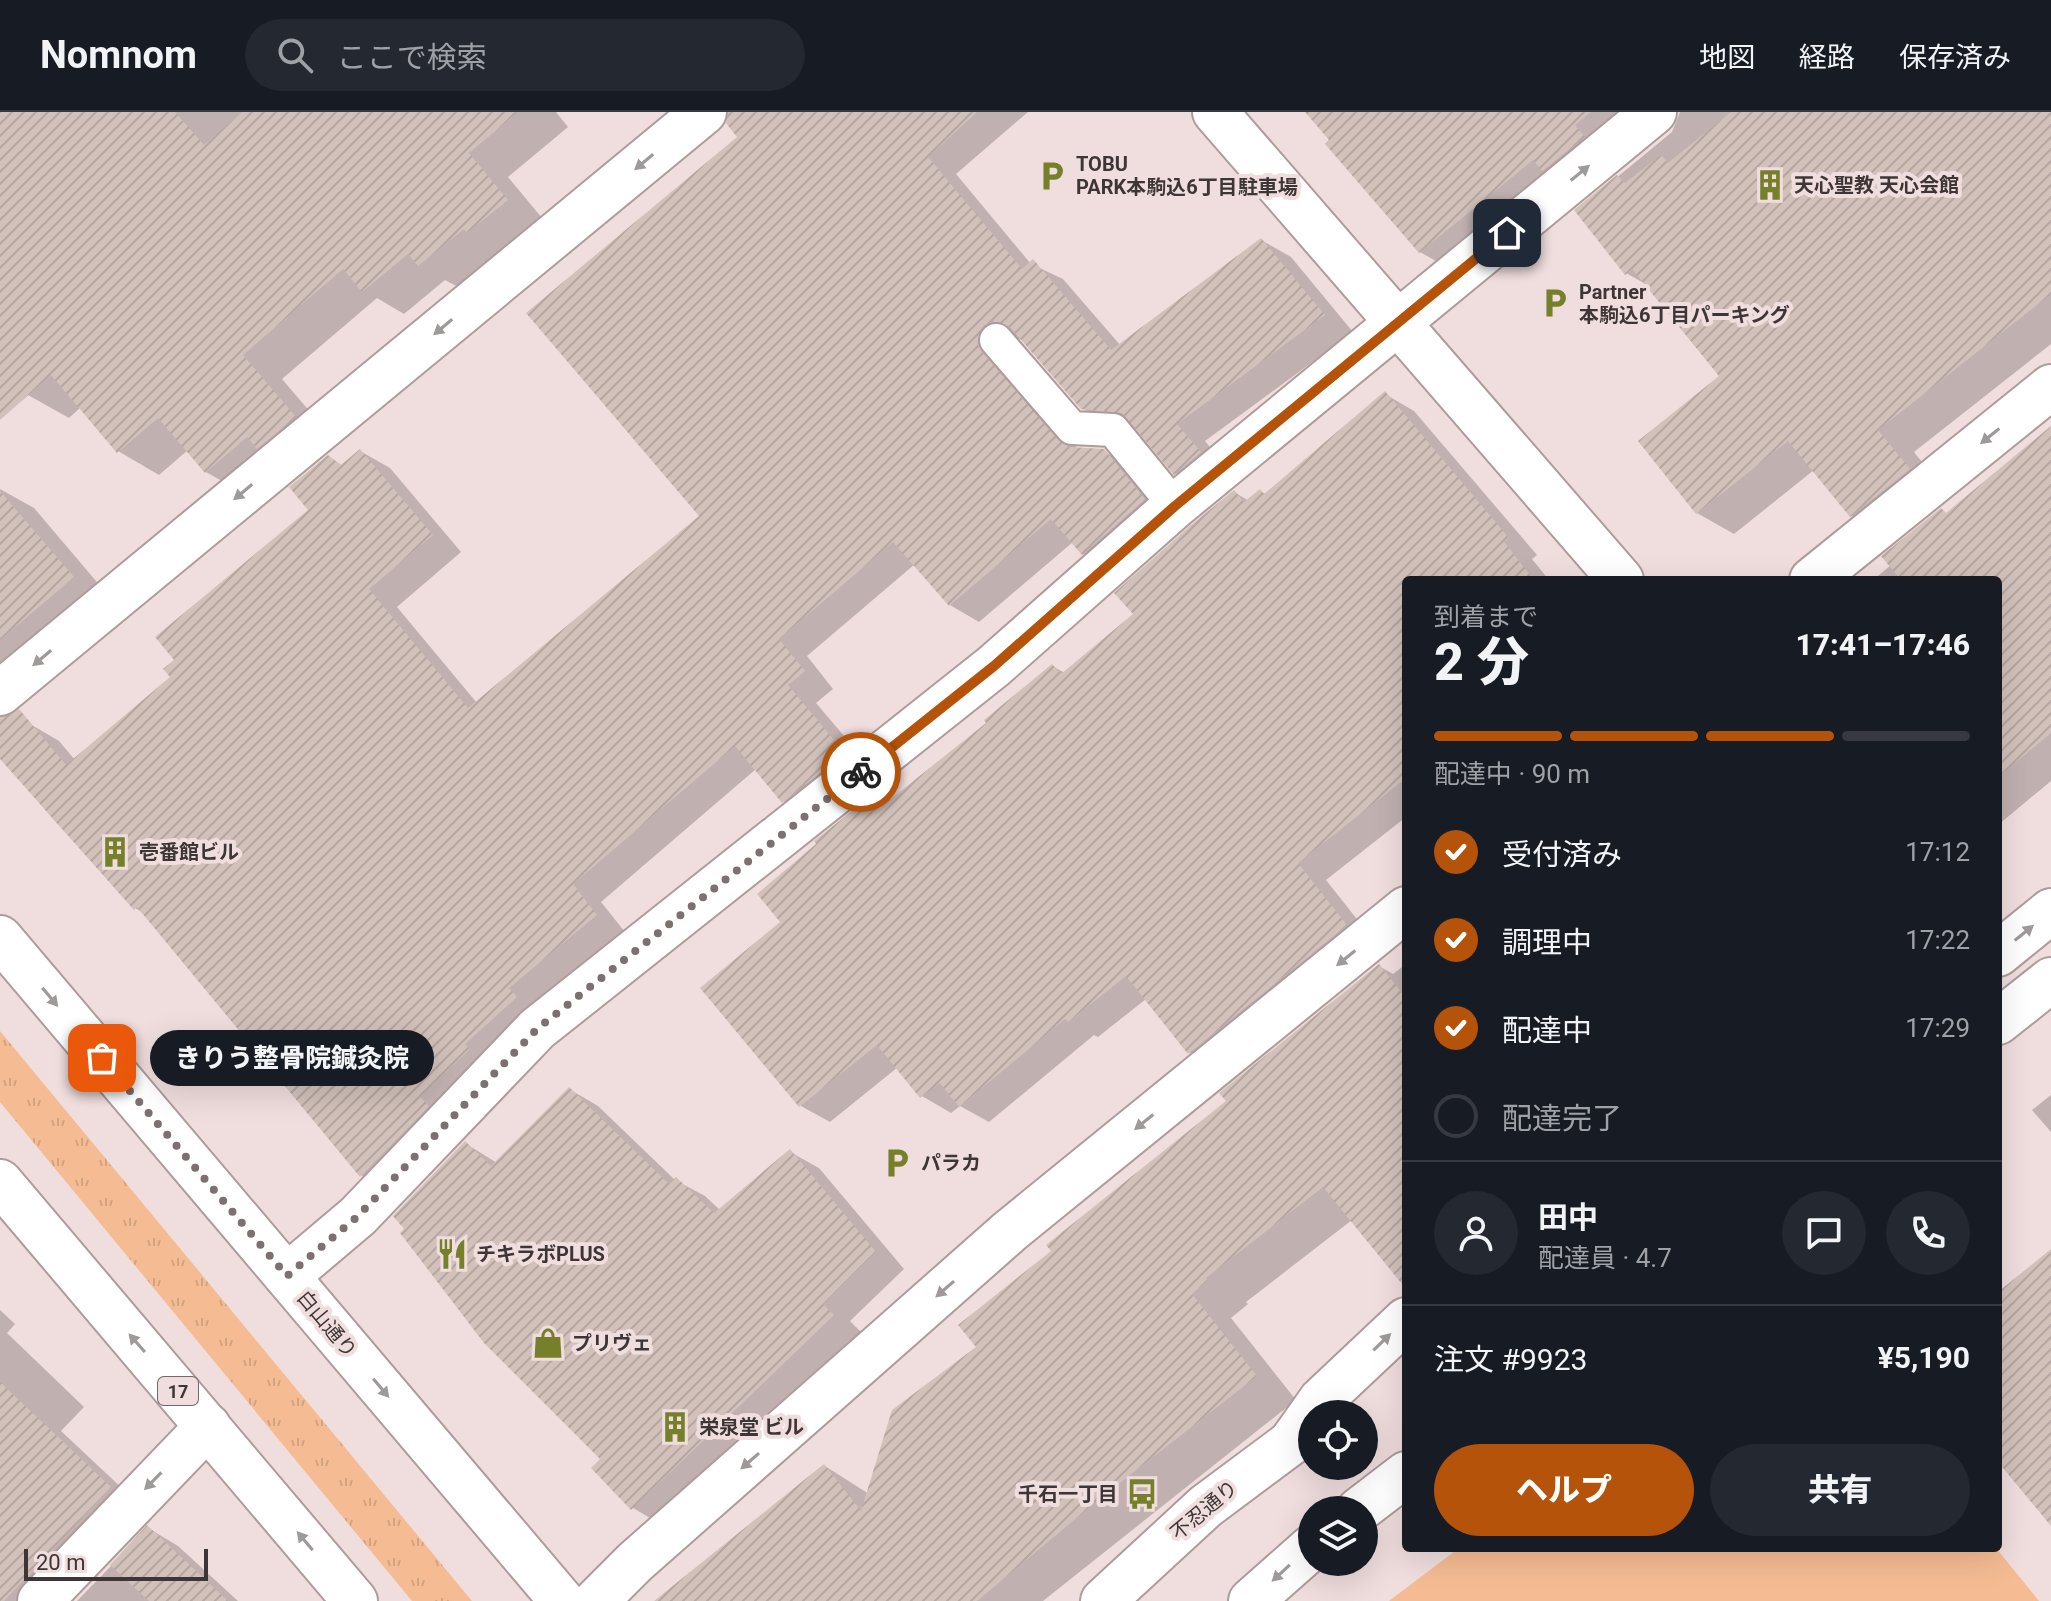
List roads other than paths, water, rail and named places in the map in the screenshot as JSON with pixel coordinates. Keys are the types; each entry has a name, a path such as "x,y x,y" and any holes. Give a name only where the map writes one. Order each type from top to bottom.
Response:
{"main road":[{"path":"0,693 704,112"},
{"path":"1215,112 1618,576"},
{"path":"287,1276 358,1216 537,1029 994,666 1175,506 1654,112"},
{"path":"1817,576 2051,387"},
{"path":"2002,951 2051,911"},
{"path":"596,1601 635,1562 1010,1231 1402,912"},
{"name":"白山通り","path":"0,938 562,1601"},
{"path":"2002,1019 2051,980"},
{"name":"17","path":"0,1182 355,1601"},
{"name":"不忍通り","path":"1321,1400 1402,1324"},
{"path":"1352,1400 1402,1366"},
{"path":"40,1601 208,1426"},
{"name":"不忍通り","path":"1103,1601 1206,1506 1298,1437"},
{"path":"1377,1496 1402,1477"},
{"path":"1251,1601 1298,1559"}],"lane":[{"path":"996,340 1072,428 1113,430 1175,506"}],"place":[{"name":"TOBU PARK本駒込6丁目駐車場","path":"1052,176"},
{"name":"天心聖教 天心会館","path":"1770,185"},
{"name":"Partner 本駒込6丁目パーキング","path":"1555,303"},
{"name":"壱番館ビル","path":"115,852"},
{"name":"きりう整骨院鍼灸院","path":"102,1058"},
{"name":"パラカ","path":"897,1163"},
{"name":"チキラボPLUS","path":"452,1254"},
{"name":"プリヴェ","path":"548,1343"},
{"name":"栄泉堂 ビル","path":"675,1427"},
{"name":"千石一丁目","path":"1142,1494"}]}
